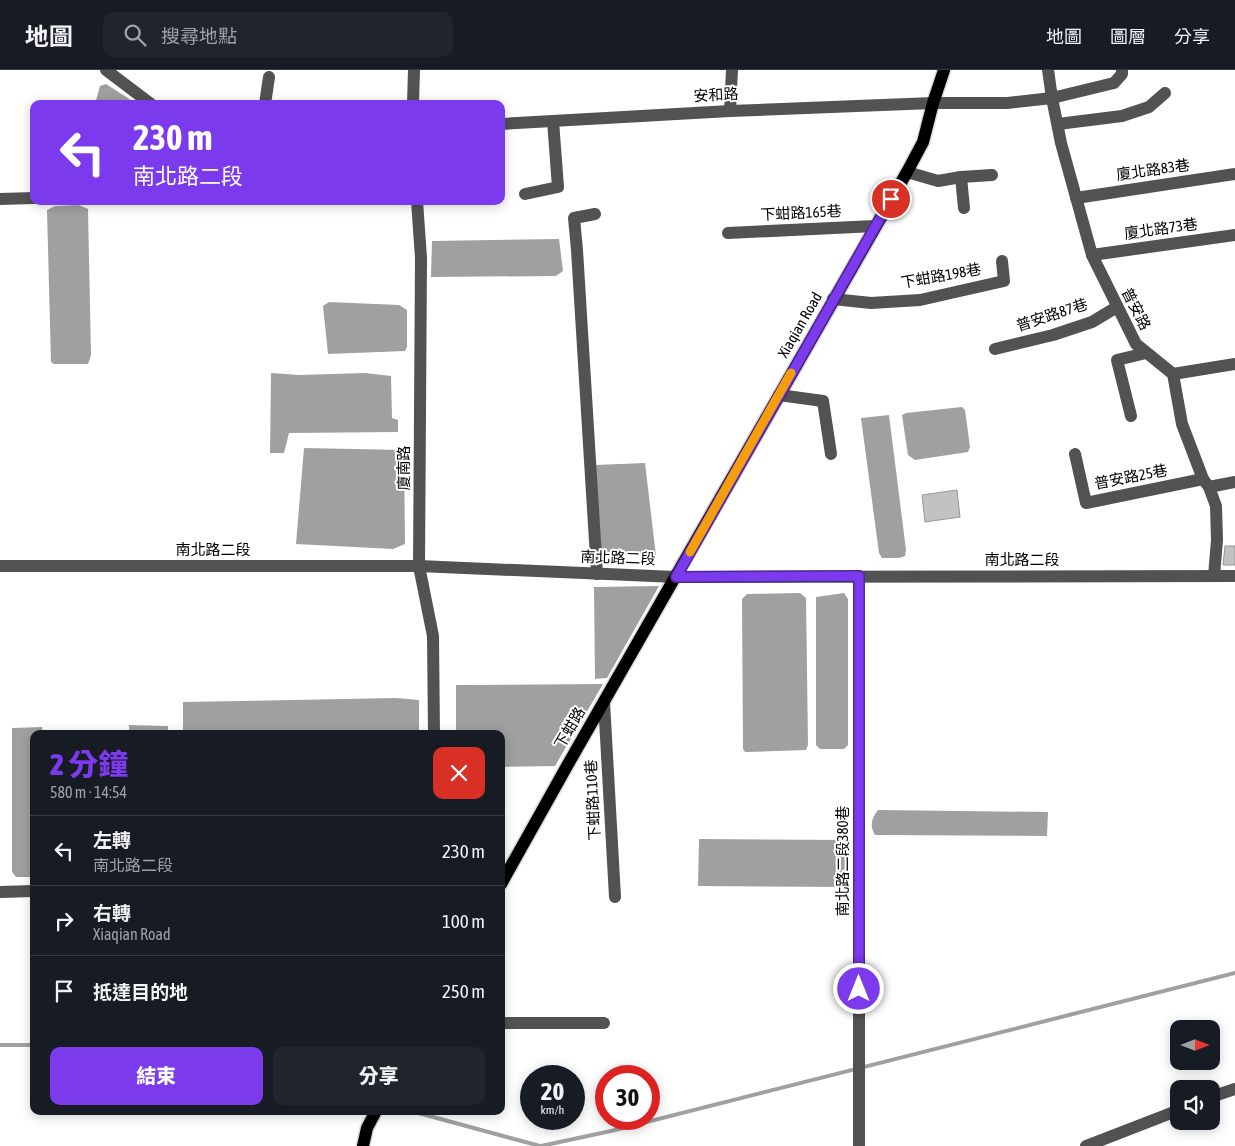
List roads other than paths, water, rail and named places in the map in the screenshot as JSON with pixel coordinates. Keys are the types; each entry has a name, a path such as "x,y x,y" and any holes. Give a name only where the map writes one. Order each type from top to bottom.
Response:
{"main road":[{"name":"Xiaqian Road","path":"676,577 907,172 922,142 944,70"},
{"name":"下蚶路","path":"505,877 676,577"},
{"path":"363,1146 367,1128 374,1115"}],"street":[{"path":"106,70 146,100"},
{"path":"412,100 414,70"},
{"path":"730,110 732,70"},
{"name":"普安路","path":"1048,70 1061,143 1092,255 1136,344 1173,374"},
{"name":"安和路","path":"505,124 730,110 933,103 1007,103 1052,98 1114,83 1122,74 1122,70"},
{"path":"266,100 269,77"},
{"path":"1058,124 1122,116 1149,107 1165,94"},
{"path":"525,194 558,187 553,121"},
{"path":"907,172 938,181 992,175"},
{"name":"廈北路83巷","path":"1076,198 1235,174"},
{"path":"961,177 964,208"},
{"path":"0,199 30,198"},
{"name":"廈南路","path":"417,205 421,258 419,566 433,636 434,730"},
{"path":"595,214 574,218 578,250 597,574"},
{"name":"下蚶路165巷","path":"728,233 875,226"},
{"name":"廈北路73巷","path":"1092,255 1235,235"},
{"name":"下蚶路198巷","path":"833,299 871,303 920,300 1004,281 1002,261"},
{"name":"普安路87巷","path":"995,349 1092,322 1117,307"},
{"path":"1131,416 1117,360 1146,353"},
{"path":"1214,576 1217,540 1216,506 1182,424 1173,374 1235,364"},
{"path":"779,395 823,400 831,454"},
{"name":"普安路25巷","path":"1075,454 1086,503 1206,483"},
{"path":"1206,483 1235,482"},
{"name":"南北路二段","path":"0,566 419,566 676,577 1235,576"},
{"name":"南北路二段380巷","path":"859,576 859,1146"},
{"name":"下蚶路110巷","path":"604,702 614,897"},
{"path":"0,892 30,891"},
{"path":"505,1023 604,1023"},
{"path":"1220,1094 1235,1089"},
{"path":"1086,1146 1170,1113"}],"waterway":[{"path":"541,1146 611,1131 1235,973"},
{"path":"0,1045 30,1045"},
{"path":"426,1115 540,1146"}]}
